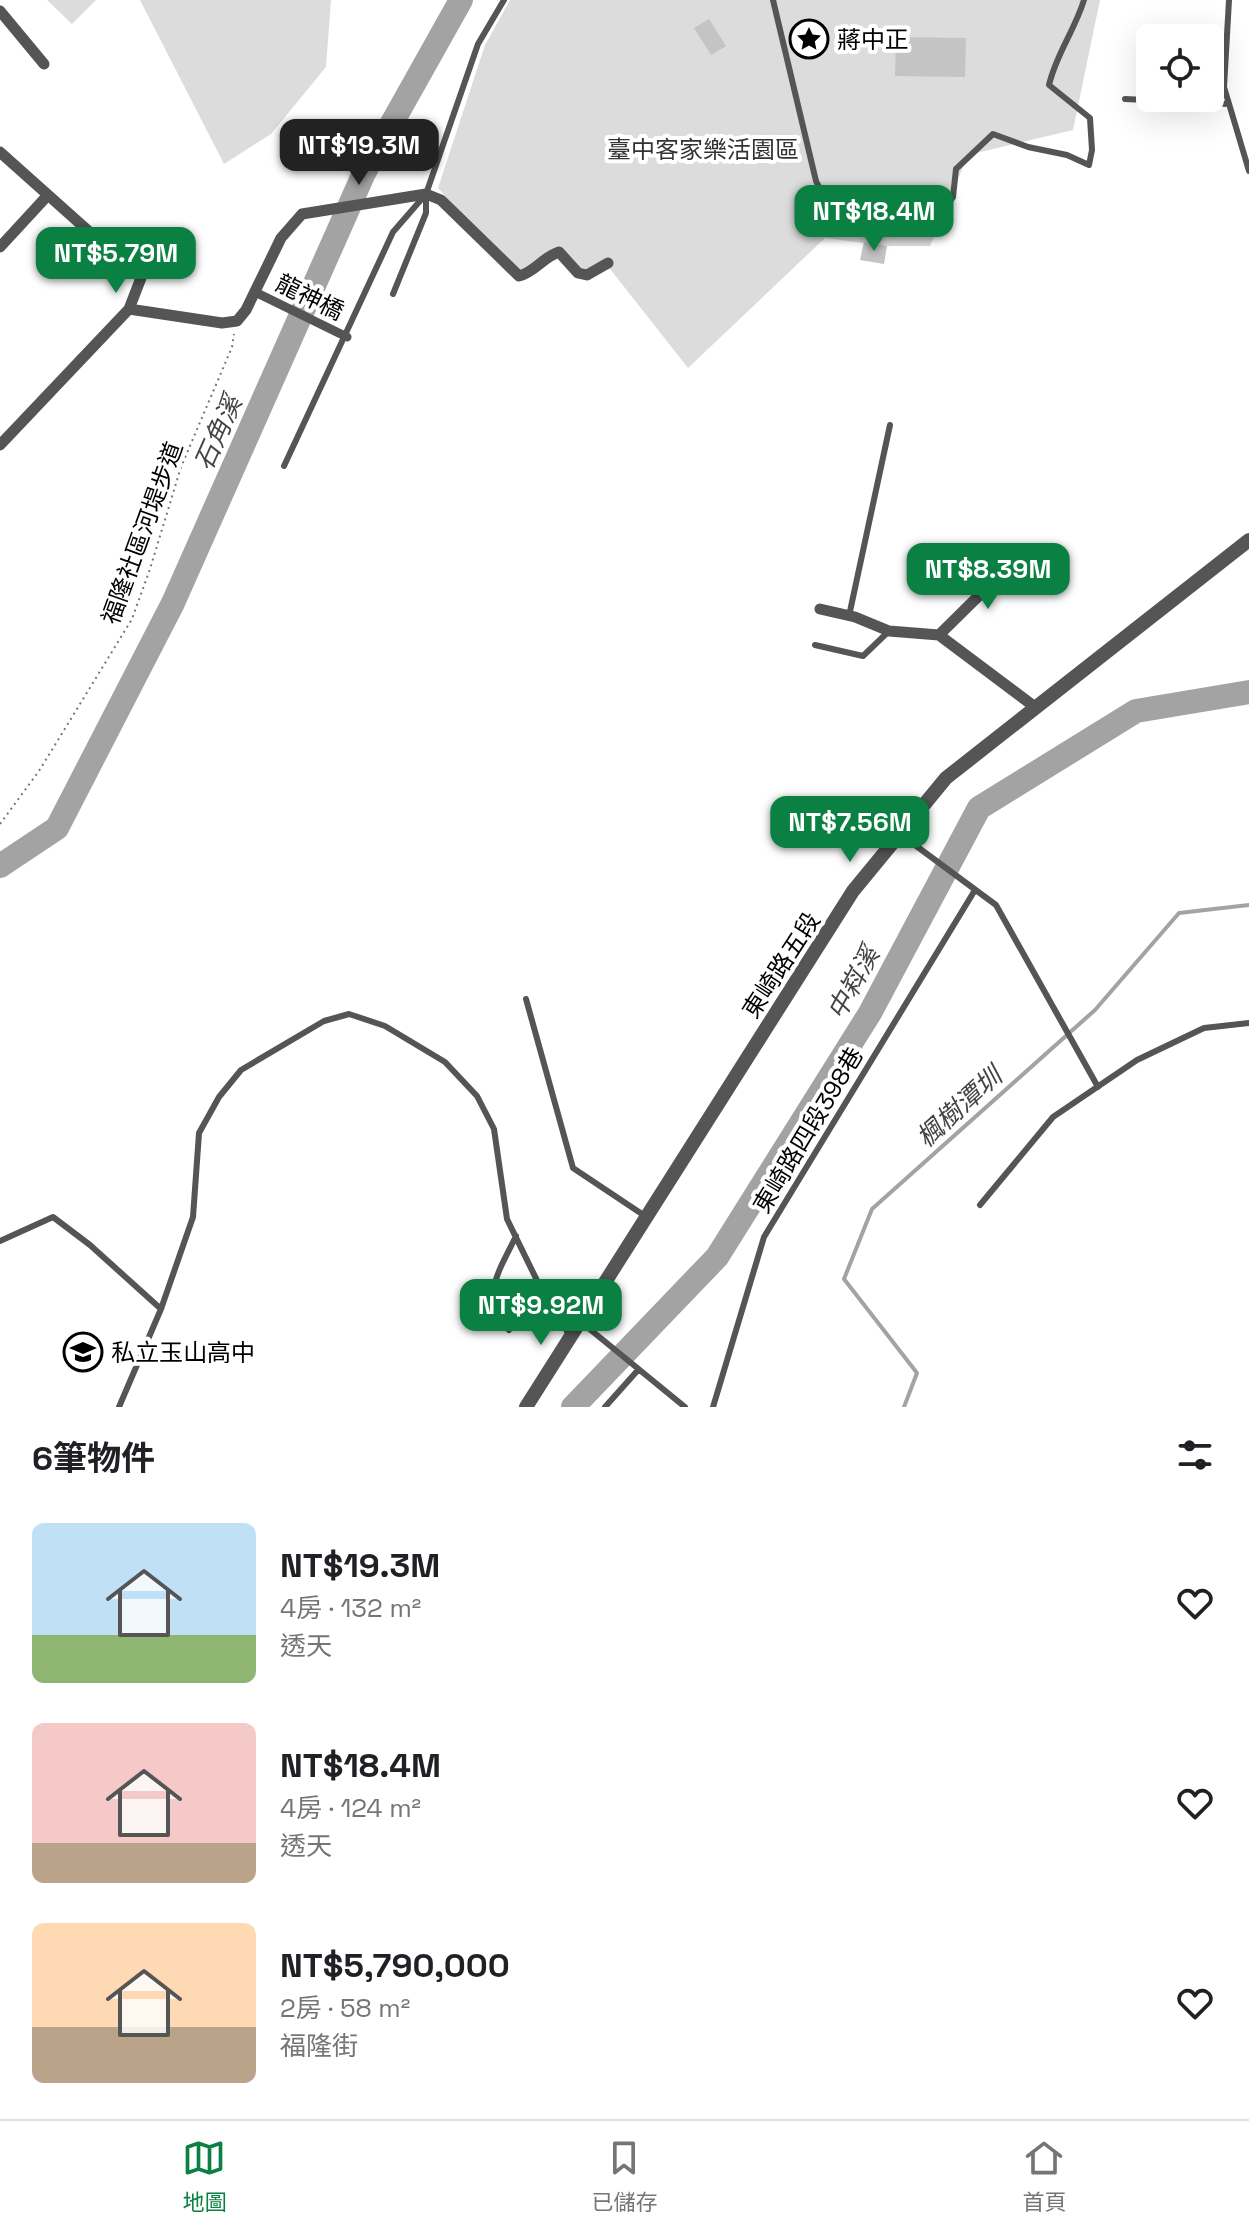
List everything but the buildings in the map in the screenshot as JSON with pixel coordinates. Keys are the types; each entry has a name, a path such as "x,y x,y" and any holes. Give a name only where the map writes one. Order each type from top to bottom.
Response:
{"street":[{"path":"0,11 44,64"},
{"path":"0,152 141,278 129,309 0,445"},
{"path":"129,309 222,323 237,321 281,238 302,214 426,194 441,200 519,276 530,273 547,256 559,252 578,273 587,275 608,263"},
{"path":"0,247 48,195"},
{"name":"龍神橋","path":"255,292 347,337"},
{"name":"東崎路五段","path":"526,1407 853,891 898,832 946,778 1249,540"},
{"path":"939,635 1013,562"},
{"path":"820,609 889,631 939,635 1035,707"}],"lane":[{"path":"393,294 426,213 426,194 478,44 504,0"},
{"path":"773,0 816,181 830,209 872,214 920,231 938,218 953,197 956,169 993,134 1028,147 1067,155 1089,165 1092,150 1090,118 1049,85 1054,63 1076,27 1084,0"},
{"path":"1229,0 1224,87 1249,171"},
{"path":"1125,99 1229,104"},
{"path":"284,466 347,337 393,232 426,194"},
{"path":"849,616 890,425"},
{"path":"815,645 863,656 889,631"},
{"path":"898,832 996,905 1098,1087"},
{"name":"東崎路四段398巷","path":"713,1407 764,1237 975,890"},
{"path":"526,999 573,1168 645,1216"},
{"path":"119,1407 161,1309 193,1217 199,1133 219,1097 241,1070 324,1021 349,1014 385,1026 445,1062 477,1096 494,1129 507,1219 548,1303 571,1337"},
{"path":"980,1205 1053,1117 1137,1060 1204,1028 1249,1023"},
{"path":"0,1241 53,1217 90,1245 161,1309"},
{"path":"509,1330 495,1314 492,1303 498,1275 516,1236"},
{"path":"585,1316 638,1370 685,1407"},
{"path":"605,1407 638,1370"}],"path":[{"name":"福隆社區河堤步道","path":"0,824 39,771 132,619 181,467 232,347 237,321"}],"green space":[{"path":"47,0 96,0 72,24"},
{"path":"140,0 331,0 326,67 271,134 224,164"},
{"name":"臺中客家樂活園區","path":"510,0 1100,0 1073,130 968,155 930,246 887,246 825,238 688,368 603,260 581,272 558,248 518,275 438,188 485,45"}],"waterway":[{"name":"石角溪","path":"0,866 57,828 173,603 364,173 461,0"},
{"name":"中嵙溪","path":"573,1407 717,1257 870,1013 979,808 1136,711 1249,692"},
{"name":"楓樹潭圳","path":"904,1407 917,1373 844,1279 872,1209 1095,1010 1179,913 1249,905"}],"place":[{"name":"蔣中正","path":"809,39"},
{"name":"私立玉山高中","path":"83,1352"}]}
